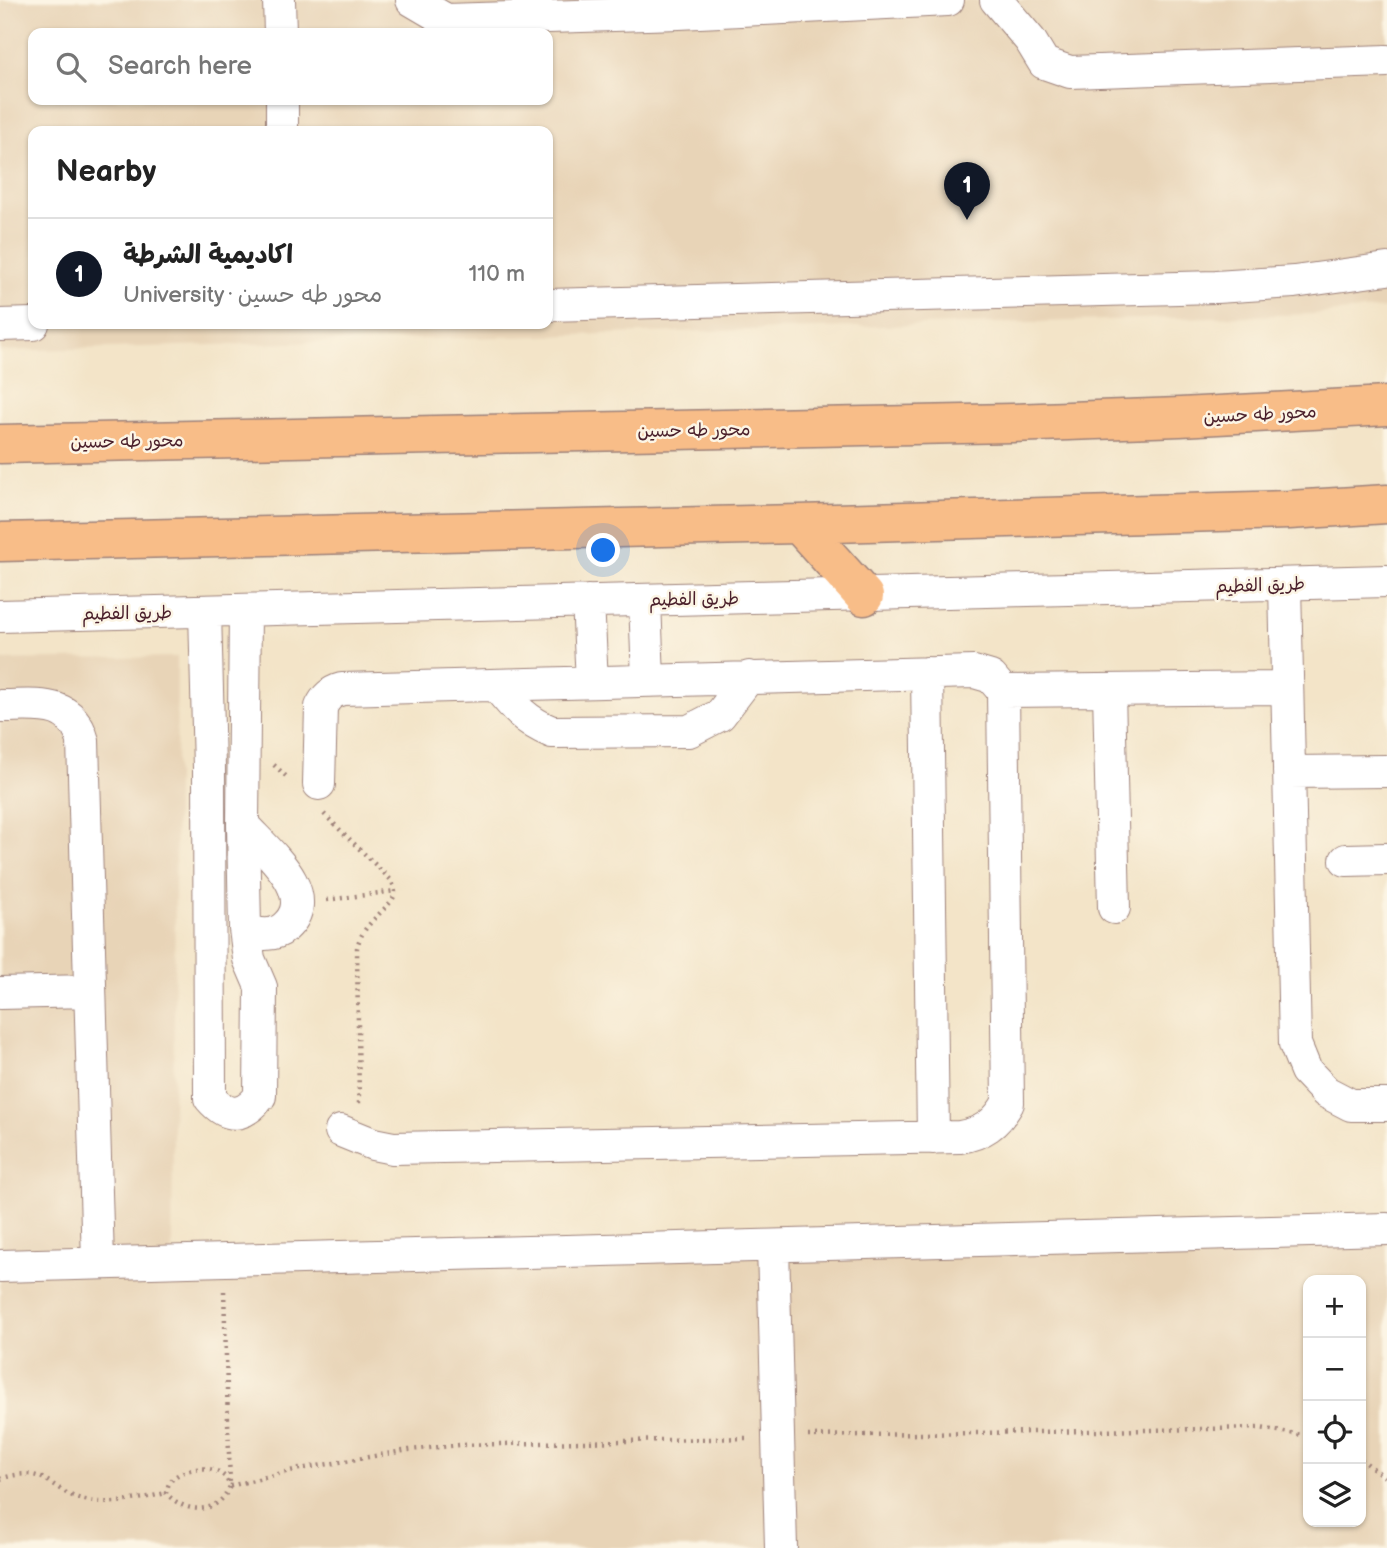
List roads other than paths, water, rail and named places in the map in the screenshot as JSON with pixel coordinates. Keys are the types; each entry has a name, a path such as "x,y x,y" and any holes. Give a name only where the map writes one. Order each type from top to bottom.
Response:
{"main road":[{"name":"محور طه حسين","path":"0,444 1012,423 1193,417 1387,406"},
{"path":"0,542 799,524 1289,510 1387,504"},
{"path":"799,524 864,596"}],"street":[{"path":"279,0 280,28"},
{"path":"412,0 446,20 678,13 948,0"},
{"path":"996,0 1030,40 1044,63 1070,72 1387,61"},
{"path":"282,105 282,126"},
{"path":"553,305 1216,287 1294,282 1387,269"},
{"path":"0,325 28,324"},
{"name":"طريق الفطيم","path":"0,616 1387,581"},
{"path":"1285,584 1295,1044 1306,1071 1326,1092 1351,1105 1387,1105"},
{"path":"645,600 648,681"},
{"path":"588,601 592,682"},
{"path":"205,611 209,768 210,1098 220,1110 236,1114 251,1108 260,1096 261,986 249,959 245,929 245,610"},
{"path":"311,793 321,707 333,692 342,689 974,672 991,677 1003,691 1008,1103 989,1127 975,1135 933,1138 393,1148 350,1135"},
{"path":"927,673 933,1138"},
{"path":"496,685 522,716 552,732 689,731 720,715 749,677"},
{"path":"1003,691 1287,688"},
{"path":"1109,690 1114,908"},
{"path":"0,706 54,708 65,713 80,731 83,741 98,1262"},
{"path":"209,768 243,769"},
{"path":"1290,772 1387,771"},
{"path":"243,825 289,877 296,889 298,904 294,917 284,928 271,934 256,934 245,929"},
{"path":"1346,860 1387,859"},
{"path":"209,896 244,896"},
{"path":"0,993 89,991"},
{"path":"0,1266 1387,1229"},
{"path":"773,1246 781,1548"}],"place":[{"name":"اكاديمية الشرطة","path":"967,220"}]}
